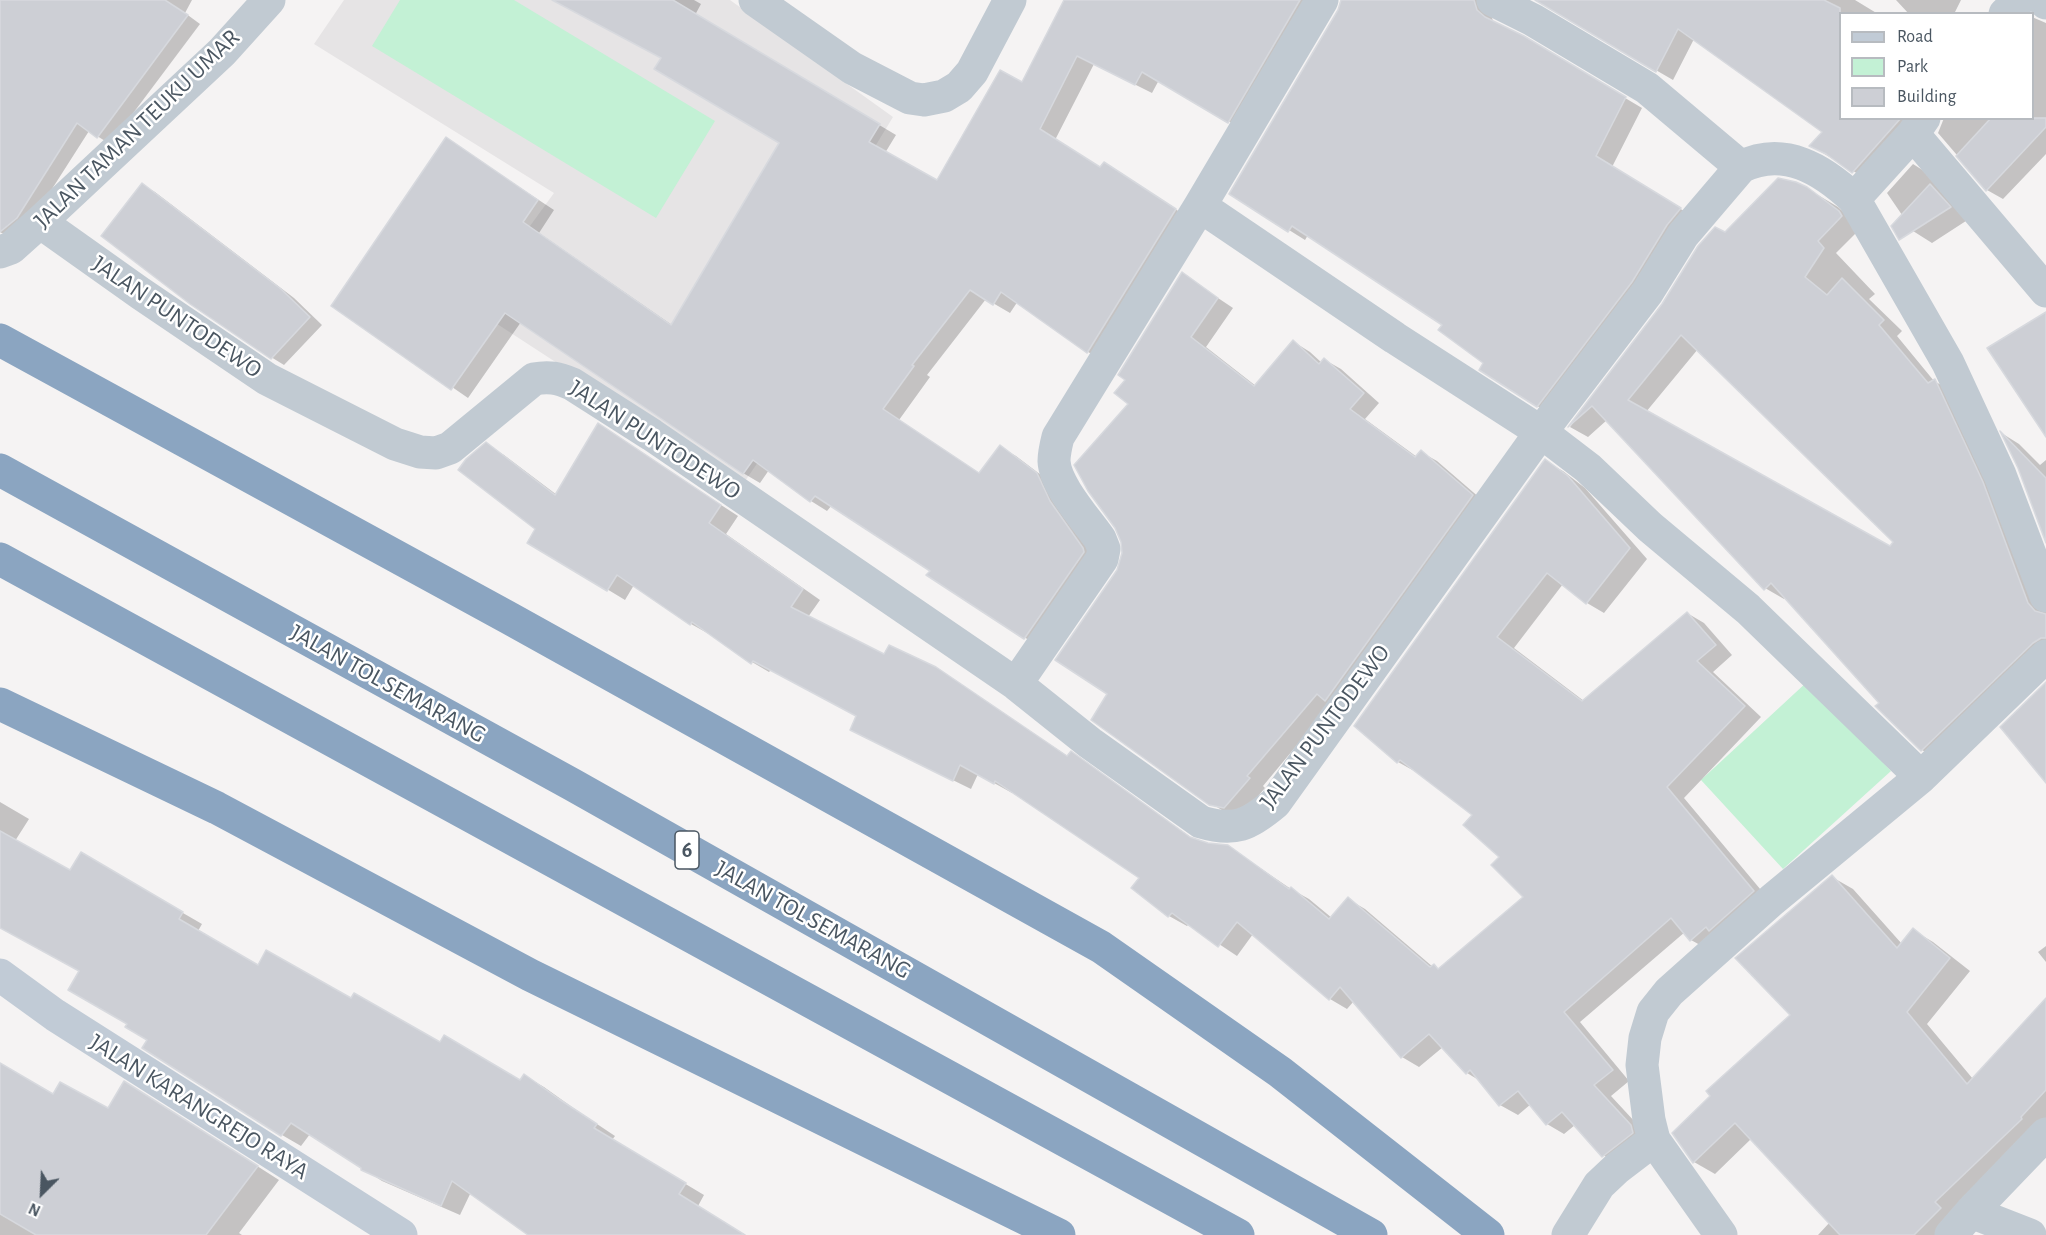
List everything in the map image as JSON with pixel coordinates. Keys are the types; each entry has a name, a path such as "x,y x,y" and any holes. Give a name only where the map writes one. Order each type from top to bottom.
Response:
{"highway":[{"path":"0,340 519,624 1101,947 1280,1072 1488,1235"},
{"name":"JALAN TOL SEMARANG","path":"0,470 573,785 1371,1235"},
{"path":"0,558 1238,1235"},
{"path":"0,704 217,808 530,975 1059,1235"}],"main road":[{"name":"JALAN KARANGREJO RAYA","path":"0,975 55,1015 401,1235"}],"street":[{"name":"JALAN TAMAN TEUKU UMAR","path":"0,252 11,248 40,222 222,52 269,0"},
{"path":"755,0 852,68 910,98 924,100 945,96 959,87 972,72 1010,0"},
{"path":"1016,684 1102,559 1104,549 1100,539 1062,485 1055,470 1054,461 1058,438 1200,206 1322,0"},
{"path":"1493,0 1533,20 1647,88 1741,167 1750,162 1772,158 1794,161 1816,169 1836,182 1854,199 1948,363 2000,475 2046,596"},
{"path":"2007,12 2019,0"},
{"path":"1854,199 1919,126 2046,291"},
{"name":"JALAN PUNTODEWO","path":"40,222 140,293 267,378 395,444 420,452 435,453 450,448 534,379 559,378 572,384 652,435 1016,684 1090,743 1201,822 1221,828 1238,826 1261,815 1275,803 1541,432 1647,293 1683,235 1741,167"},
{"path":"1200,206 1395,338 1541,432 1588,468 1650,527 1748,609 1921,777"},
{"path":"1721,1235 1654,1140 1642,1065 1645,1038 1653,1012 1669,992 1763,908 1921,777 2046,656"},
{"path":"1961,1223 2046,1134"},
{"path":"1568,1235 1599,1185 1654,1140"},
{"path":"1961,1223 2030,1235"}],"shaded area":[{"path":"344,0 730,0 893,117 845,196 794,410 743,484 471,307 554,193 314,44"}],"green space":[{"path":"400,0 514,0 715,121 656,218 372,46"},
{"path":"1808,681 1891,771 1783,869 1701,780"}],"building":[{"path":"0,0 165,0 188,15 97,138 77,123 17,218 0,232"},
{"path":"552,0 673,0 880,124 869,142 937,180 1000,70 1022,82 1064,0 1300,0 1228,123 1142,72 1135,85 1077,56 1040,129 1100,167 1104,162 1176,209 1087,353 1001,292 993,305 970,290 912,365 914,366 883,409 979,473 1000,445 1037,473 1050,501 1083,548 1084,552 1024,639 926,575 930,571 815,496 810,502 753,460 743,474 505,313 451,390 331,306 446,137 538,200 523,222 671,325 779,143 654,69 661,58"},
{"path":"1341,0 1474,0 1477,10 1485,17 1524,36 1626,97 1596,156 1681,208 1667,225 1632,282 1537,407 1479,370 1483,363 1438,330 1442,325 1292,226 1288,232 1229,194 1338,10"},
{"path":"1535,0 1824,0 1840,8 1839,120 1899,120 1852,173 1826,154 1809,146 1822,132 1678,29 1656,72"},
{"path":"2046,118 2046,127 1986,191 1956,156 1989,120"},
{"path":"1778,178 1807,187 1839,211 1842,216 1818,241 1824,248 1805,277 1827,295 1842,278 1884,320 1879,325 1928,383 1935,379 1983,482 2028,603 2035,611 2046,614 2046,638 2033,643 1921,751 1875,706 1879,703 1771,583 1764,590 1592,406 1568,427 1662,304 1698,246 1715,227 1725,232","holes":["1681,335 1893,542 1890,546 1628,400"]},
{"path":"142,183 281,289 310,317 271,359 190,304 101,236"},
{"path":"1930,184 1951,207 1899,240 1891,226"},
{"path":"1182,272 1218,298 1191,337 1254,386 1293,340 1319,364 1324,358 1364,393 1350,409 1415,457 1421,450 1473,495 1325,701 1317,694 1247,776 1250,778 1224,808 1209,805 1091,720 1107,694 1055,660 1117,570 1122,553 1121,542 1115,528 1088,491 1074,465 1128,404 1114,393 1125,380 1118,375"},
{"path":"2046,312 2046,437 1987,348"},
{"path":"598,423 721,505 709,523 803,589 791,607 884,654 889,645 936,667 1067,756 1071,751 1190,837 1208,843 1228,845 1289,889 1291,887 1329,919 1348,897 1430,967 1434,964 1438,969 1523,897 1491,865 1499,857 1463,825 1472,815 1400,760 1397,763 1354,726 1545,459 1568,476 1630,548 1586,604 1547,573 1497,637 1582,701 1687,612 1716,645 1697,661 1745,706 1667,787 1754,891 1709,931 1706,927 1690,941 1671,918 1564,1012 1613,1070 1594,1085 1631,1125 1633,1133 1602,1157 1562,1112 1546,1125 1518,1091 1499,1106 1470,1070 1466,1074 1429,1034 1401,1058 1340,987 1329,1000 1237,922 1218,947 1172,913 1168,917 1131,888 1139,878 995,781 994,784 960,765 953,781 850,730 856,716 753,661 751,664 692,622 690,625 617,575 607,591 527,543 535,529 458,470 466,459 486,442 555,495"},
{"path":"2000,431 2046,478 2046,543 2018,468"},
{"path":"2046,682 2046,783 2000,727"},
{"path":"0,831 70,870 81,852 183,912 179,919 258,965 266,950 351,998 354,993 440,1042 444,1035 520,1080 524,1074 597,1124 594,1128 686,1183 679,1194 745,1235 528,1235 452,1181 441,1206 361,1170 291,1123 281,1136 142,1048 147,1040 125,1027 127,1024 68,990 79,971 0,928"},
{"path":"1832,875 1897,948 1913,928 1950,958 1907,1012 1967,1084 2046,998 2046,1090 2021,1117 2022,1119 1935,1202 1941,1208 1914,1235 1840,1235 1735,1123 1693,1163 1672,1133 1710,1096 1706,1091 1790,1015 1735,958"},
{"path":"0,1063 53,1094 60,1082 108,1108 124,1081 258,1166 206,1235 36,1235 0,1214"}]}
